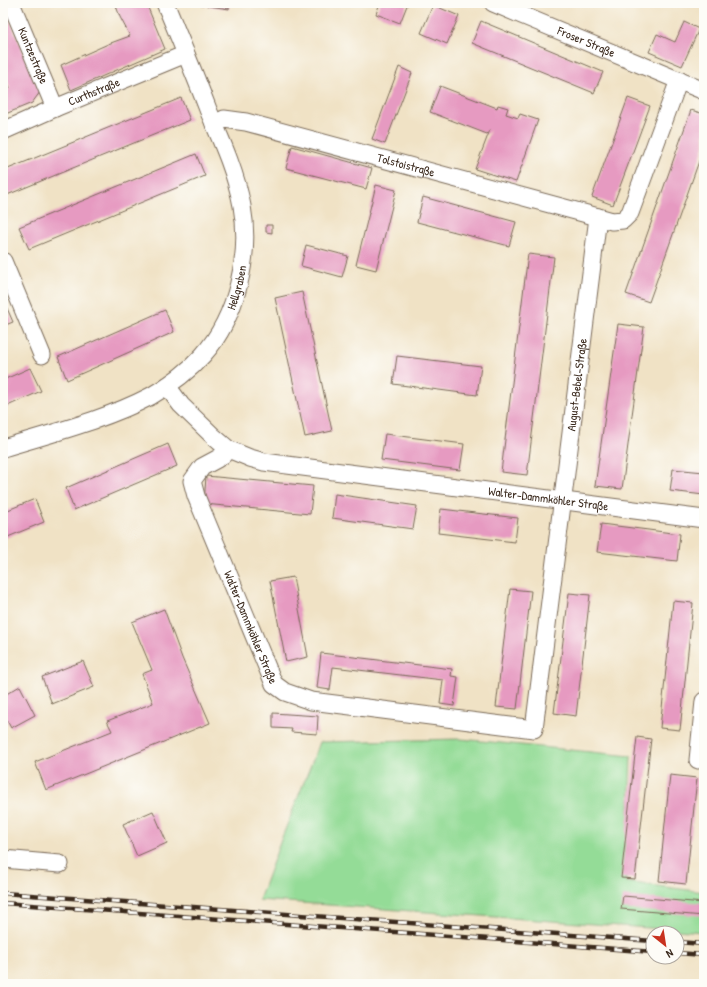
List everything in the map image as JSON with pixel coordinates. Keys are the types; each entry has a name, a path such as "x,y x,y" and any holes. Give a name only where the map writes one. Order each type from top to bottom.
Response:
{"street":[{"name":"Kuntzestraße","path":"11,3 55,108"},
{"name":"Hellgraben","path":"3,448 106,416 131,406 167,386 181,376 204,355 223,326 231,308 241,272 245,241 245,226 242,205 234,174 165,3"},
{"name":"Froser Straße","path":"493,3 704,91"},
{"name":"Curthstraße","path":"3,131 186,54"},
{"path":"598,216 612,222 623,220 630,213 679,80"},
{"name":"Tolstoistraße","path":"214,124 224,119 246,122 598,216"},
{"name":"August-Bebel-Straße","path":"534,729 598,216"},
{"path":"3,261 42,355"},
{"name":"Walter-Dammköhler Straße","path":"167,386 181,405 228,449 264,462 704,519"},
{"name":"Walter-Dammköhler Straße","path":"228,449 223,455 202,467 192,481 196,496 274,684 285,692 311,700 534,729"},
{"path":"698,760 704,701"},
{"path":"3,859 60,864"}],"green space":[{"path":"461,739 631,756 626,882 704,892 704,932 685,931 685,925 645,925 645,928 259,900 320,742"}],"building":[{"path":"115,3 146,3 165,49 71,90 61,65 130,36 120,17"},
{"path":"196,3 230,3 229,9"},
{"path":"380,3 408,3 400,23 376,14"},
{"path":"3,4 40,92 32,103 3,115 3,91 10,88 3,71"},
{"path":"433,5 459,16 447,44 421,33"},
{"path":"481,21 603,72 594,93 472,43"},
{"path":"684,22 699,29 682,66 649,52 657,34 675,42"},
{"path":"399,67 412,73 385,144 372,139"},
{"path":"440,86 497,108 498,105 508,108 506,114 518,118 520,114 538,120 516,182 475,169 490,130 487,134 430,112"},
{"path":"181,98 190,120 7,195 3,186 3,171"},
{"path":"628,98 650,106 613,205 592,197"},
{"path":"691,110 704,114 704,147 649,302 626,294"},
{"path":"292,146 372,168 366,189 286,168"},
{"path":"196,154 205,176 29,249 19,227"},
{"path":"376,185 396,190 376,270 356,265"},
{"path":"423,197 516,222 509,246 417,222"},
{"path":"266,225 272,225 272,233 266,232"},
{"path":"306,245 348,256 342,277 301,266"},
{"path":"528,254 554,257 527,475 501,472"},
{"path":"302,292 332,431 305,437 275,298"},
{"path":"3,299 13,322 3,326"},
{"path":"165,310 174,332 67,380 58,357"},
{"path":"618,324 644,327 622,489 595,486"},
{"path":"397,356 481,366 477,395 393,384"},
{"path":"30,368 41,391 3,408 3,380"},
{"path":"385,434 464,444 460,470 381,460"},
{"path":"168,444 177,466 74,510 66,488"},
{"path":"673,469 704,472 704,495 670,491"},
{"path":"206,476 313,486 310,514 204,504"},
{"path":"335,494 417,506 413,529 332,518"},
{"path":"35,499 44,522 3,539 3,512"},
{"path":"441,509 518,518 515,542 438,533"},
{"path":"601,524 680,534 677,561 597,552"},
{"path":"293,577 308,657 286,662 270,581"},
{"path":"510,589 531,591 517,709 496,707"},
{"path":"569,593 590,595 576,716 554,713"},
{"path":"673,601 693,603 680,730 660,728"},
{"path":"164,609 182,658 210,723 46,790 35,762 112,731 107,721 153,703 142,674 152,670 132,622"},
{"path":"321,653 452,669 451,676 458,677 454,706 440,704 443,680 333,667 330,690 317,688"},
{"path":"83,661 94,687 52,704 42,677"},
{"path":"20,686 35,715 11,728 3,713 3,696"},
{"path":"273,713 318,716 317,734 291,732 292,729 273,728"},
{"path":"637,737 651,739 635,879 621,878"},
{"path":"670,775 697,778 686,884 659,881"},
{"path":"153,811 167,843 137,856 123,824"},
{"path":"623,896 704,903 704,916 621,909"}],"railway":[{"path":"3,893 645,940"},
{"path":"3,903 645,951"},
{"path":"685,943 704,944"},
{"path":"685,954 704,955"}]}
